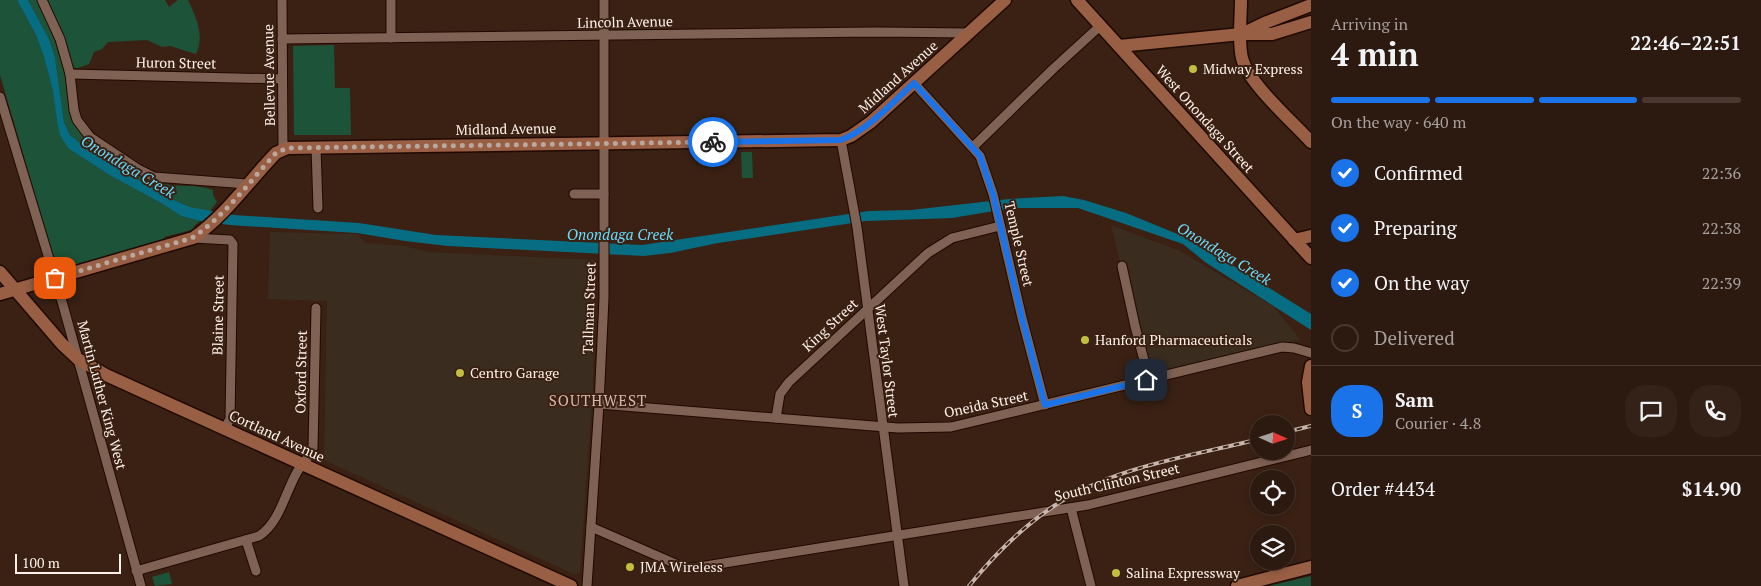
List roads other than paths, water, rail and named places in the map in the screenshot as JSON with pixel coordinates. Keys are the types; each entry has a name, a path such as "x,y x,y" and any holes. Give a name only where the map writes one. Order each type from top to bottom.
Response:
{"street":[{"path":"42,0 60,39 70,74 74,110 81,125 90,137 138,169 154,176 247,184"},
{"name":"Bellevue Avenue","path":"282,0 284,150"},
{"path":"391,0 391,38"},
{"name":"Tallman Street","path":"587,586 600,404 605,257 604,0"},
{"name":"Midland Avenue","path":"284,150 294,147 841,140 851,136 871,122 1005,0"},
{"name":"West Onondaga Street","path":"1077,0 1311,258"},
{"path":"1240,0 1242,58 1250,75 1311,142"},
{"path":"1241,34 1311,6"},
{"path":"1119,46 1241,34 1272,34 1311,22"},
{"path":"973,147 1053,68 1100,26"},
{"path":"1293,29 1311,29"},
{"name":"Lincoln Avenue","path":"282,39 877,32 969,33"},
{"name":"Huron Street","path":"70,74 282,79"},
{"name":"Temple Street","path":"914,83 980,156 993,194 1022,318 1045,405"},
{"name":"Martin Luther King West","path":"0,97 55,278 141,586"},
{"name":"West Taylor Street","path":"841,140 857,227 904,586"},
{"path":"316,147 318,208"},
{"path":"0,294 192,238 206,229 228,207 276,153 284,150"},
{"path":"574,194 604,194"},
{"name":"King Street","path":"776,418 780,394 783,389 928,253 939,245 964,234 1000,226"},
{"path":"1294,240 1311,236"},
{"name":"Blaine Street","path":"192,238 230,240 233,244 230,420 225,428"},
{"path":"1122,266 1149,378"},
{"name":"Cortland Avenue","path":"0,272 78,359 106,375 571,586"},
{"name":"Oxford Street","path":"136,571 246,540 258,536 270,527 297,471 311,455 313,448 316,308"},
{"name":"Oneida Street","path":"600,404 882,426 951,427 1282,347 1311,353"},
{"path":"1311,366 1308,382 1311,409"},
{"name":"South Clinton Street","path":"591,527 685,568 693,568 1088,505 1311,450"},
{"path":"1071,508 1091,586"},
{"path":"246,540 256,571"},
{"path":"1237,586 1311,567"}],"water":[{"path":"17,0 28,0 49,39 55,57 64,122 70,135 130,175 190,207 234,215 359,223 436,235 642,245 869,211 911,210 1009,199 1063,196 1084,200 1126,213 1192,240 1311,314 1311,330 1205,262 1183,244 1078,208 1012,208 952,218 866,221 644,256 448,246 357,233 230,225 200,221 181,216 111,176 69,149 61,137 58,127 53,91 44,57 36,35"}],"railway":[{"path":"1295,430 1311,426"},
{"path":"969,586 998,553 1019,533 1042,514 1077,493 1101,481 1153,464 1250,441"}],"place":[{"name":"Midway Express","path":"1193,69"},
{"name":"Hanford Pharmaceuticals","path":"1085,340"},
{"name":"Centro Garage","path":"460,373"},
{"name":"JMA Wireless","path":"630,567"},
{"name":"Salina Expressway","path":"1116,573"}],"district":[{"name":"SOUTHWEST","path":"598,401"}],"water label":[{"name":"Onondaga Creek","path":"128,167"},
{"name":"Onondaga Creek","path":"620,235"},
{"name":"Onondaga Creek","path":"1224,254"}]}
